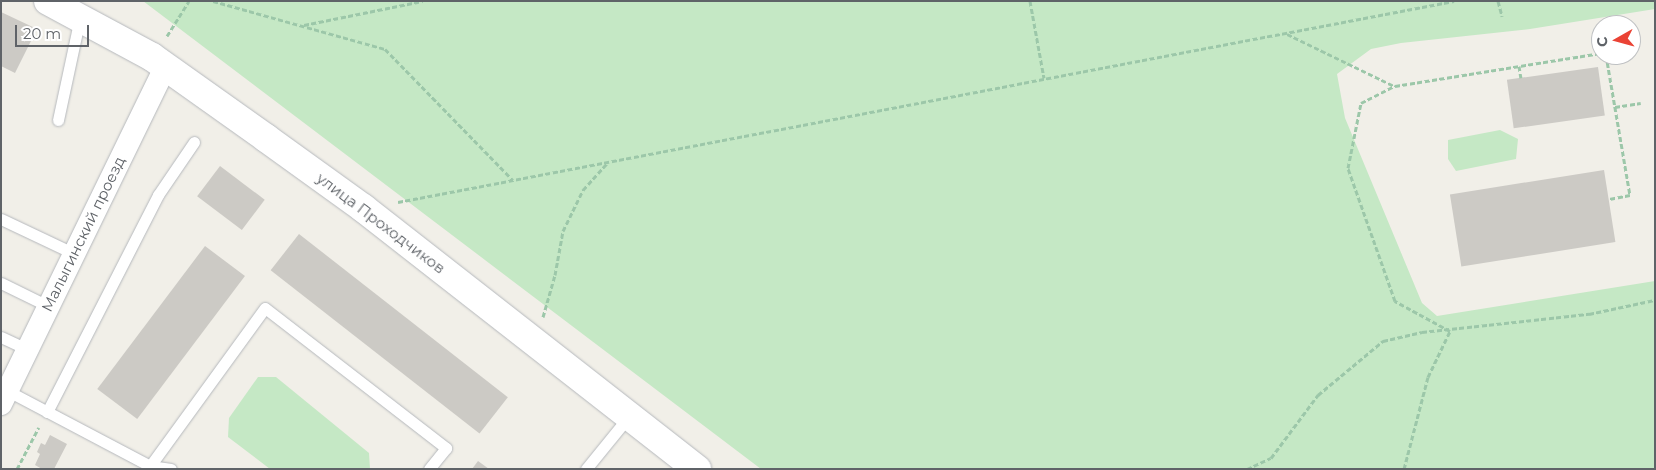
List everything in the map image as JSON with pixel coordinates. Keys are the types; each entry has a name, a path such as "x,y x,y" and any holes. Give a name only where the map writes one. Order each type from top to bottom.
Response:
{"street":[{"name":"улица Проходчиков","path":"48,1 159,61 363,208 695,468"},
{"name":"Малыгинский проезд","path":"4,397 73,253 159,61"}],"lane":[{"path":"58,120 80,17"},
{"path":"47,412 158,195 194,142"},
{"path":"1,219 73,253"},
{"path":"1,284 48,306"},
{"path":"150,466 265,308 446,448 429,469"},
{"path":"1,337 27,349"},
{"path":"4,397 47,412 150,466 172,469"},
{"path":"586,469 629,416"}],"path":[{"path":"159,61 189,1"},
{"path":"213,1 385,49 514,180"},
{"path":"303,25 423,1"},
{"path":"1030,1 1044,78"},
{"path":"363,208 1454,1"},
{"path":"1498,1 1502,16"},
{"path":"1287,34 1394,86"},
{"path":"1450,330 1395,302 1348,168 1361,104 1394,86 1591,55"},
{"path":"1608,65 1630,195 1608,199"},
{"path":"1519,66 1521,78"},
{"path":"1615,107 1641,103"},
{"path":"536,342 556,275 563,231 583,190 608,162"},
{"path":"1247,469 1271,458 1318,395 1384,342 1422,332 1589,314 1655,300"},
{"path":"1404,469 1428,376 1450,330"},
{"path":"17,469 47,412"}],"green space":[{"path":"143,1 1655,1 1655,9 1618,15 1591,15 1591,19 1530,29 1401,43 1371,49 1337,74 1345,118 1422,303 1437,316 1655,281 1655,469 761,469"},
{"path":"1500,130 1518,139 1516,159 1456,171 1448,159 1448,140"},
{"path":"258,377 276,377 369,453 370,469 270,469 228,437 229,418"}],"building":[{"path":"1,12 37,29 15,73 1,66"},
{"path":"1598,67 1605,116 1514,128 1507,80"},
{"path":"220,166 265,200 242,230 197,196"},
{"path":"1604,170 1615,242 1461,267 1450,194"},
{"path":"299,234 508,397 480,433 271,270"},
{"path":"205,246 245,276 137,419 97,389"},
{"path":"50,435 67,444 54,469 42,469 35,465 40,454 37,452 41,443 45,445"},
{"path":"478,461 489,469 472,469"}]}
